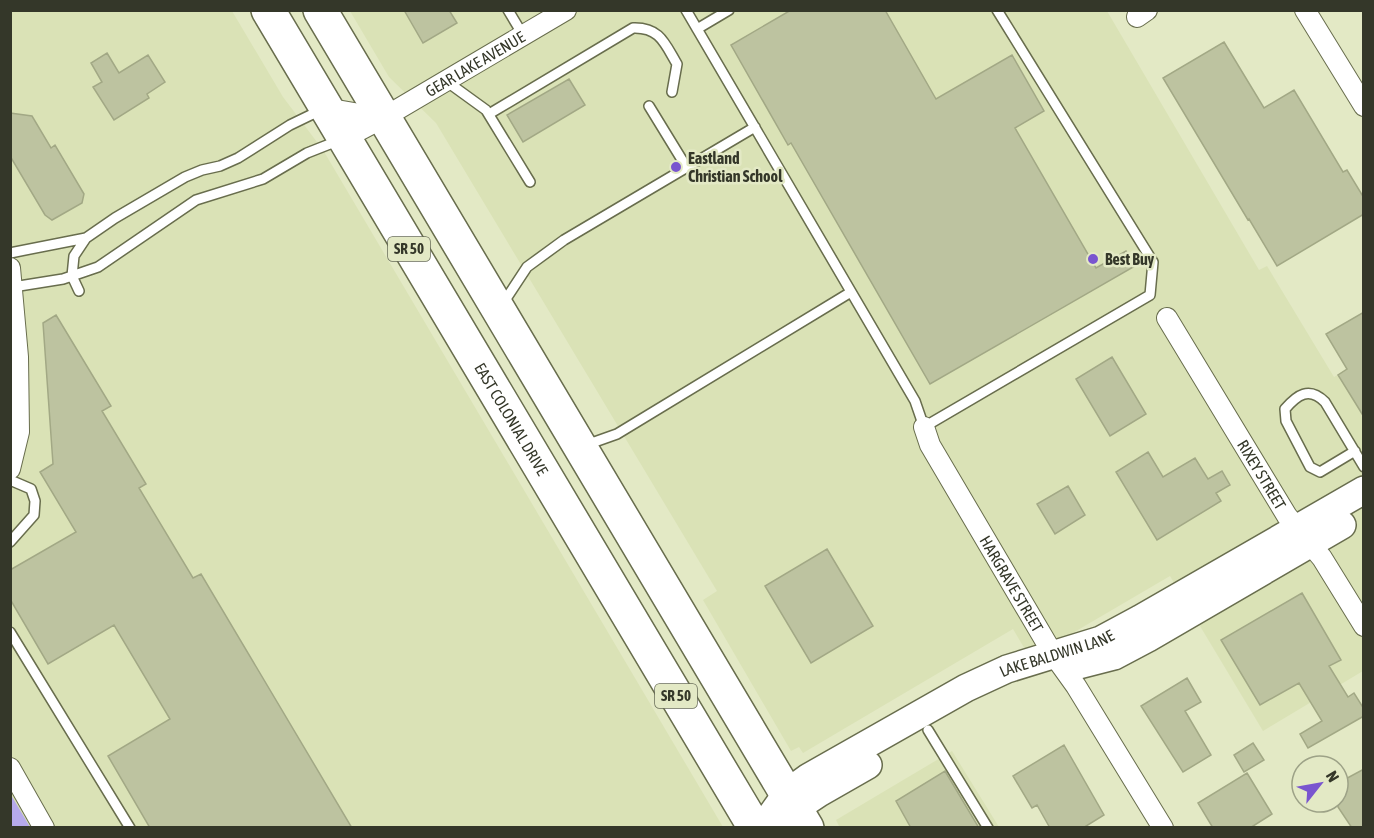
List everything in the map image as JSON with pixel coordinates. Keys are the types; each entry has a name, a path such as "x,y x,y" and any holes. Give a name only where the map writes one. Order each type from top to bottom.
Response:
{"highway":[{"name":"EAST COLONIAL DRIVE","path":"268,10 755,828"},
{"name":"SR 50","path":"320,10 796,810"},
{"path":"501,403 542,435 560,443 580,447"}],"street":[{"name":"GEAR LAKE AVENUE","path":"343,139 383,118 566,10"},
{"path":"1305,10 1364,106"},
{"path":"325,108 383,118"},
{"path":"10,469 19,432 18,357 12,278"},
{"name":"RIXEY STREET","path":"1167,318 1287,516 1322,558 1364,626"},
{"name":"HARGRAVE STREET","path":"924,428 930,445 1059,661 1077,686 1163,828"},
{"name":"LAKE BALDWIN LANE","path":"762,828 796,810 809,777 966,688 1007,669 1114,656 1148,639 1304,536 1364,490"},
{"name":"LAKE BALDWIN LANE","path":"1304,536 1364,512"},
{"name":"LAKE BALDWIN LANE","path":"767,828 819,793 928,730 1000,689 1034,677 1059,661"},
{"path":"10,768 44,828"}],"lane":[{"path":"508,10 523,36"},
{"path":"686,10 915,401 924,428 1150,295 1153,262 997,10"},
{"path":"697,29 729,10"},
{"path":"489,114 633,28 646,28 659,36 677,64 672,92"},
{"path":"446,81 486,110 530,182"},
{"path":"650,106 687,168"},
{"path":"79,291 72,276 74,256 86,238 184,177 238,158 290,125 325,108"},
{"path":"498,310 527,267 564,240 755,127"},
{"path":"12,278 63,279 98,267 196,200 263,179 307,153 343,139"},
{"path":"10,253 86,238"},
{"path":"580,447 617,434 851,292"},
{"path":"1355,451 1320,472 1310,467 1286,421 1285,409 1295,398 1308,393 1318,396 1325,402 1355,451 1364,467"},
{"path":"10,480 31,489 35,501 34,514 10,543"},
{"path":"10,632 130,828"},
{"path":"928,730 988,828"}],"shaded area":[{"path":"11,11 232,11 283,97 323,150 723,827 11,827"},
{"path":"350,11 1107,11 1259,270 1267,266 1334,377 1363,360 1363,671 1263,731 1170,576 1030,658 1013,629 803,753 799,747 791,751 703,600 717,591 436,123 389,77"},
{"path":"952,751 999,827 840,828 836,820"},
{"path":"11,795 30,827 11,827"}],"building":[{"path":"404,10 449,10 457,23 423,43"},
{"path":"791,10 885,10 936,99 1012,55 1044,111 1015,128 1096,268 1126,251 1135,266 930,384 791,143 788,145 731,45"},
{"path":"1224,42 1264,108 1294,90 1343,172 1347,170 1364,198 1364,214 1277,266 1163,78"},
{"path":"107,53 119,73 148,55 165,82 147,94 149,98 114,120 93,87 102,82 91,63"},
{"path":"569,79 585,105 523,142 507,115"},
{"path":"10,113 32,116 51,148 55,145 84,194 82,203 52,220 45,215 10,156"},
{"path":"1364,312 1364,417 1338,375 1347,369 1326,334"},
{"path":"56,315 111,406 102,411 146,484 139,488 193,578 201,574 352,828 150,828 108,756 170,719 114,625 48,664 10,599 10,570 76,532 40,472 53,464 43,323"},
{"path":"1112,357 1146,414 1110,436 1076,379"},
{"path":"1148,452 1163,477 1195,458 1208,479 1222,471 1230,485 1216,493 1221,501 1157,540 1116,472"},
{"path":"1068,486 1085,515 1055,534 1037,504"},
{"path":"827,549 873,626 811,663 765,586"},
{"path":"1302,593 1341,660 1329,666 1348,697 1354,693 1364,709 1364,716 1308,748 1300,734 1322,721 1299,683 1260,705 1221,640"},
{"path":"1187,678 1201,702 1185,711 1211,755 1183,772 1141,706"},
{"path":"1253,743 1264,760 1244,772 1234,755"},
{"path":"1064,745 1104,815 1083,828 1050,828 1037,805 1032,808 1013,776"},
{"path":"1364,769 1364,828 1352,828 1343,814 1350,814 1350,777"},
{"path":"945,771 979,828 911,828 896,801"},
{"path":"1247,773 1272,814 1250,828 1213,828 1198,803"}],"place":[{"name":"Eastland Christian School","path":"676,167"},
{"name":"Best Buy","path":"1093,259"}]}
